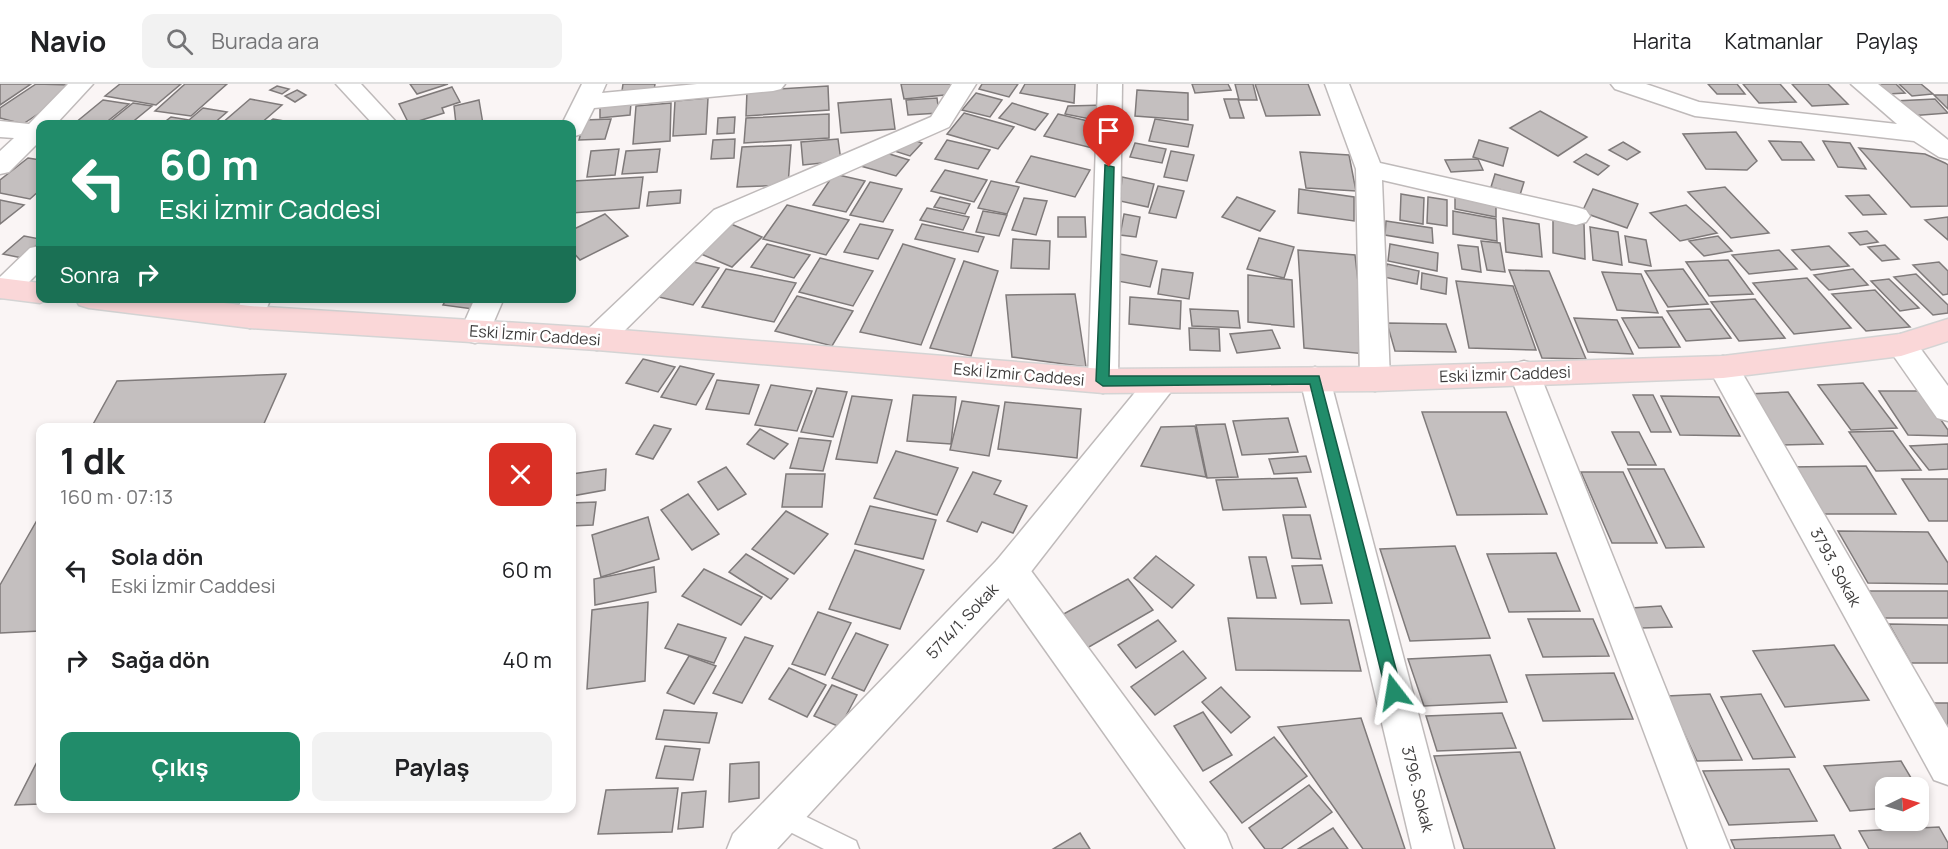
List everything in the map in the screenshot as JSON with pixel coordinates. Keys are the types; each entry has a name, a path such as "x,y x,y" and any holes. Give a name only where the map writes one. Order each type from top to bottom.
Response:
{"main road":[{"path":"2,289 36,293"},
{"name":"Eski İzmir Caddesi","path":"171,303 253,308 475,332 597,339 1103,381 1375,379 1524,372 1723,367 1901,345 1948,330"}],"street":[{"path":"48,120 81,84"},
{"path":"348,84 382,120"},
{"path":"576,121 590,93 773,84"},
{"path":"597,339 724,216 940,122 964,84"},
{"path":"1103,381 1110,84"},
{"path":"1337,84 1369,169 1375,379"},
{"path":"1623,84 1695,109 1921,134 1948,132"},
{"path":"1863,84 1921,134 1948,151"},
{"path":"0,129 36,129"},
{"path":"0,166 36,133"},
{"path":"1369,169 1576,216"},
{"path":"2,289 36,259"},
{"path":"475,332 488,303"},
{"path":"1901,345 1948,409"},
{"name":"3793. Sokak","path":"1723,367 1948,766"},
{"path":"1524,372 1709,849"},
{"name":"3796. Sokak","path":"1315,379 1433,849"},
{"name":"5714/1. Sokak","path":"748,849 1010,571 1162,381"},
{"path":"1010,571 1211,849"}],"lane":[{"path":"780,815 848,849"}],"building":[{"path":"0,84 31,84 0,105"},
{"path":"36,84 70,85 53,104 23,124 0,118 0,108"},
{"path":"120,84 181,84 156,105 105,96"},
{"path":"185,84 227,84 191,116 155,111"},
{"path":"410,84 448,84 417,94"},
{"path":"623,84 655,84 654,90 622,91"},
{"path":"901,84 952,84 955,94 904,99"},
{"path":"982,84 1018,84 1009,97 979,89"},
{"path":"1025,84 1075,84 1074,103 1020,93"},
{"path":"1192,84 1228,84 1231,90 1195,93"},
{"path":"1235,84 1253,84 1257,100 1239,100"},
{"path":"1255,84 1308,84 1320,115 1266,116"},
{"path":"1708,84 1737,84 1745,94 1717,94"},
{"path":"1743,84 1780,84 1796,102 1759,103"},
{"path":"1792,84 1828,84 1848,104 1812,106"},
{"path":"1878,84 1896,84 1905,93 1888,94"},
{"path":"1899,84 1921,84 1933,94 1912,96"},
{"path":"277,86 289,89 282,94 270,90"},
{"path":"828,86 829,110 746,116 747,91"},
{"path":"452,87 460,102 442,108 444,113 422,120 407,120 399,104"},
{"path":"297,90 306,95 295,102 285,96"},
{"path":"1137,90 1188,93 1188,120 1135,116"},
{"path":"976,93 1002,100 990,117 962,110"},
{"path":"1934,95 1948,95 1948,109"},
{"path":"708,98 706,134 673,136 675,101"},
{"path":"937,98 939,113 908,115 906,100"},
{"path":"250,99 282,105 265,120 226,120"},
{"path":"891,99 895,129 841,133 838,103"},
{"path":"1224,99 1238,99 1244,118 1230,118"},
{"path":"1935,99 1948,113 1909,116 1895,101"},
{"path":"103,100 129,104 109,120 79,120"},
{"path":"479,100 482,120 456,120 454,106"},
{"path":"133,103 152,106 135,120 112,120"},
{"path":"631,103 630,115 600,118 600,106"},
{"path":"671,103 670,141 633,144 636,106"},
{"path":"1012,103 1048,114 1035,130 999,118"},
{"path":"1105,105 1100,121 1065,114 1068,106"},
{"path":"203,108 227,112 218,120 189,120"},
{"path":"1540,111 1587,137 1558,156 1510,128"},
{"path":"964,113 1014,127 998,149 947,134"},
{"path":"829,114 829,138 744,143 746,118"},
{"path":"1058,114 1105,125 1092,148 1044,136"},
{"path":"171,117 189,120 167,120"},
{"path":"735,117 734,133 717,134 718,118"},
{"path":"611,119 605,139 579,140 584,120"},
{"path":"1155,119 1193,125 1188,147 1149,141"},
{"path":"1736,132 1757,161 1747,170 1706,169 1683,134"},
{"path":"735,139 734,158 711,159 713,140"},
{"path":"838,139 841,161 803,165 801,142"},
{"path":"911,139 922,143 910,156 888,149"},
{"path":"947,140 990,150 978,169 935,159"},
{"path":"1479,140 1508,148 1503,166 1473,157"},
{"path":"1769,141 1801,142 1814,160 1782,160"},
{"path":"1823,141 1850,143 1866,169 1838,167"},
{"path":"1623,142 1640,152 1627,160 1609,150"},
{"path":"1135,143 1166,149 1162,163 1130,157"},
{"path":"791,145 788,185 737,187 742,147"},
{"path":"1859,148 1925,154 1945,163 1948,165 1948,206 1911,207"},
{"path":"619,149 615,175 587,177 591,151"},
{"path":"660,149 657,172 622,174 626,151"},
{"path":"1171,151 1194,155 1187,181 1164,177"},
{"path":"883,152 909,160 896,176 857,165"},
{"path":"1300,152 1349,155 1356,191 1306,188"},
{"path":"1586,154 1609,166 1598,175 1574,162"},
{"path":"1031,156 1090,170 1075,197 1016,182"},
{"path":"28,158 36,159 36,194 30,199 0,193 0,180"},
{"path":"1478,159 1483,170 1451,172 1445,160"},
{"path":"945,170 987,180 974,202 931,191"},
{"path":"834,174 865,181 846,212 813,205"},
{"path":"1495,174 1524,182 1520,195 1491,187"},
{"path":"643,177 639,208 576,213 576,181"},
{"path":"1122,177 1154,184 1148,207 1120,201"},
{"path":"991,181 1019,187 1007,214 978,208"},
{"path":"870,182 902,189 883,222 850,215"},
{"path":"1158,186 1184,191 1176,218 1149,213"},
{"path":"1725,187 1769,233 1731,238 1688,192"},
{"path":"1299,189 1354,197 1354,221 1298,213"},
{"path":"1593,189 1638,204 1627,228 1582,212"},
{"path":"681,190 680,203 647,206 649,192"},
{"path":"1401,194 1424,198 1423,224 1400,220"},
{"path":"1869,195 1886,214 1863,215 1846,196"},
{"path":"1455,196 1496,204 1496,217 1455,209"},
{"path":"940,197 970,204 965,214 934,207"},
{"path":"1237,197 1275,211 1260,231 1222,217"},
{"path":"1428,197 1447,200 1447,226 1427,223"},
{"path":"1024,198 1047,201 1036,235 1012,230"},
{"path":"0,200 24,205 0,224"},
{"path":"787,205 849,220 826,255 763,239"},
{"path":"1686,205 1717,233 1680,241 1650,213"},
{"path":"927,208 969,217 963,230 920,220"},
{"path":"983,211 1007,215 999,236 976,232"},
{"path":"1453,211 1496,219 1497,241 1453,234"},
{"path":"605,214 628,236 580,260 576,256 576,228"},
{"path":"1124,214 1140,217 1136,237 1120,235"},
{"path":"1058,217 1085,217 1086,237 1058,237"},
{"path":"1948,217 1948,240 1925,220"},
{"path":"1503,218 1539,224 1542,257 1506,252"},
{"path":"1553,218 1584,224 1585,259 1553,253"},
{"path":"1386,221 1432,228 1433,243 1385,235"},
{"path":"731,224 762,237 732,267 701,254"},
{"path":"860,224 893,230 878,259 844,252"},
{"path":"922,224 984,237 978,252 915,239"},
{"path":"1590,227 1618,232 1622,265 1593,260"},
{"path":"1867,231 1878,242 1860,245 1849,233"},
{"path":"24,236 36,238 36,246 22,258 3,254"},
{"path":"1625,236 1646,240 1651,266 1629,262"},
{"path":"1718,236 1732,251 1704,256 1689,241"},
{"path":"1259,238 1294,247 1284,278 1247,269"},
{"path":"1013,239 1050,241 1049,269 1011,268"},
{"path":"1481,241 1500,243 1505,272 1487,270"},
{"path":"767,244 810,255 794,278 751,267"},
{"path":"903,244 955,259 921,345 860,332"},
{"path":"1390,244 1438,253 1437,271 1388,261"},
{"path":"1458,245 1478,247 1481,272 1462,269"},
{"path":"1885,245 1899,259 1882,261 1868,247"},
{"path":"1829,246 1849,266 1811,270 1792,250"},
{"path":"1298,250 1355,255 1366,354 1304,348"},
{"path":"1779,250 1797,269 1749,274 1732,255"},
{"path":"1120,254 1157,261 1150,287 1112,280"},
{"path":"820,258 873,271 853,306 799,292"},
{"path":"685,260 719,268 693,305 659,297"},
{"path":"1728,260 1753,294 1709,296 1686,262"},
{"path":"964,261 998,271 971,356 930,348"},
{"path":"1939,262 1948,271 1948,294 1943,295 1913,265"},
{"path":"1387,264 1419,271 1417,284 1384,277"},
{"path":"726,269 796,283 774,322 702,307"},
{"path":"1162,269 1193,273 1189,299 1158,294"},
{"path":"1683,269 1708,304 1668,307 1645,271"},
{"path":"1853,269 1868,285 1829,290 1814,275"},
{"path":"1509,270 1549,271 1586,359 1542,358"},
{"path":"1602,272 1641,274 1658,313 1617,310"},
{"path":"1422,273 1447,278 1446,294 1421,289"},
{"path":"1916,274 1948,305 1948,313 1933,315 1894,277"},
{"path":"1248,275 1292,280 1294,327 1248,322"},
{"path":"1807,278 1851,328 1794,334 1753,283"},
{"path":"1889,279 1919,308 1900,311 1871,281"},
{"path":"1456,281 1513,286 1536,350 1469,348"},
{"path":"1875,290 1910,327 1866,331 1832,294"},
{"path":"1075,294 1086,367 1012,357 1006,295"},
{"path":"797,296 853,311 832,346 775,331"},
{"path":"1130,297 1181,301 1180,329 1129,324"},
{"path":"1755,299 1785,338 1739,341 1711,302"},
{"path":"444,303 476,303 473,309 443,305"},
{"path":"1190,309 1238,311 1240,328 1192,326"},
{"path":"1710,309 1731,338 1686,341 1667,311"},
{"path":"1662,317 1680,347 1639,348 1622,318"},
{"path":"1574,318 1617,320 1633,354 1588,352"},
{"path":"1387,323 1446,324 1456,352 1395,351"},
{"path":"1189,328 1219,329 1220,351 1190,350"},
{"path":"1272,330 1280,348 1237,353 1230,334"},
{"path":"643,359 675,367 658,392 626,383"},
{"path":"680,366 714,374 696,405 661,397"},
{"path":"286,374 264,423 94,423 117,381"},
{"path":"717,380 759,385 749,414 706,409"},
{"path":"1863,383 1897,428 1851,430 1818,385"},
{"path":"771,385 812,391 797,431 755,425"},
{"path":"817,388 847,392 833,437 801,432"},
{"path":"1879,391 1921,391 1948,430 1948,436 1908,435"},
{"path":"1788,392 1823,444 1781,445 1748,394"},
{"path":"913,395 956,397 951,444 907,441"},
{"path":"1633,395 1653,395 1671,432 1651,432"},
{"path":"852,396 892,400 877,463 836,459"},
{"path":"1661,396 1719,397 1740,436 1680,435"},
{"path":"962,401 999,406 989,456 950,450"},
{"path":"1005,402 1081,409 1077,458 998,449"},
{"path":"1422,412 1506,412 1547,514 1457,515"},
{"path":"1288,418 1298,452 1242,455 1233,421"},
{"path":"1225,424 1238,477 1207,478 1196,425"},
{"path":"654,425 671,429 653,459 636,454"},
{"path":"1195,426 1206,477 1141,466 1161,427"},
{"path":"760,429 788,444 774,459 747,444"},
{"path":"1893,431 1921,470 1876,471 1849,432"},
{"path":"1612,432 1639,432 1656,465 1628,465"},
{"path":"799,438 831,441 823,471 790,468"},
{"path":"1948,444 1948,469 1929,470 1910,446"},
{"path":"896,451 958,468 937,515 874,498"},
{"path":"1306,456 1311,472 1274,474 1269,459"},
{"path":"1866,466 1896,514 1818,514 1790,467"},
{"path":"726,467 746,494 718,510 698,482"},
{"path":"606,469 605,490 576,495 576,473"},
{"path":"1628,469 1664,469 1704,547 1666,548"},
{"path":"973,472 1001,481 994,494 1027,506 1013,533 982,522 977,532 947,521"},
{"path":"1581,472 1623,472 1657,543 1612,543"},
{"path":"786,474 825,474 822,507 782,507"},
{"path":"1297,478 1306,507 1223,510 1216,480"},
{"path":"1902,479 1948,479 1948,521 1929,521"},
{"path":"688,494 719,534 692,550 661,510"},
{"path":"596,502 593,525 576,526 576,503"},
{"path":"870,506 936,520 923,559 855,544"},
{"path":"786,511 828,534 794,574 752,549"},
{"path":"1283,515 1310,515 1321,559 1292,558"},
{"path":"648,517 659,559 601,577 592,535"},
{"path":"36,522 36,631 0,633 0,585"},
{"path":"1838,531 1928,532 1948,563 1948,584 1868,583"},
{"path":"1455,546 1490,638 1410,641 1380,549"},
{"path":"855,550 924,570 900,629 829,609"},
{"path":"1556,553 1580,611 1509,612 1487,554"},
{"path":"746,554 788,579 771,599 729,572"},
{"path":"1156,556 1194,585 1172,608 1134,578"},
{"path":"1249,557 1266,557 1276,598 1257,598"},
{"path":"1322,565 1332,603 1301,604 1292,566"},
{"path":"654,567 656,592 595,605 594,579"},
{"path":"704,569 762,597 741,625 682,596"},
{"path":"1128,579 1153,610 1082,651 1058,617"},
{"path":"1869,591 1948,591 1948,618 1884,618"},
{"path":"648,602 645,681 587,689 592,610"},
{"path":"1661,606 1672,627 1642,628 1632,608"},
{"path":"818,612 851,623 825,675 792,664"},
{"path":"1228,618 1349,620 1361,671 1236,670"},
{"path":"1528,619 1593,619 1609,656 1543,657"},
{"path":"1158,620 1176,641 1136,668 1118,645"},
{"path":"678,624 726,638 714,663 665,648"},
{"path":"1889,624 1948,625 1948,663 1911,663"},
{"path":"856,633 888,645 864,691 832,678"},
{"path":"745,637 773,646 742,703 713,693"},
{"path":"1834,645 1869,700 1785,707 1753,651"},
{"path":"1183,651 1206,678 1155,715 1131,687"},
{"path":"1490,655 1507,702 1424,706 1408,659"},
{"path":"689,656 716,666 694,704 667,693"},
{"path":"789,668 826,685 807,717 769,699"},
{"path":"1614,673 1633,719 1543,721 1526,675"},
{"path":"832,685 857,695 840,727 814,716"},
{"path":"1221,687 1250,717 1231,733 1202,702"},
{"path":"1710,694 1742,760 1697,761 1667,696"},
{"path":"1761,694 1795,757 1753,759 1721,697"},
{"path":"1928,703 1948,703 1948,738"},
{"path":"664,710 717,713 709,743 656,739"},
{"path":"1203,712 1232,755 1203,771 1174,726"},
{"path":"1502,713 1516,748 1437,751 1426,716"},
{"path":"1361,718 1405,849 1363,849 1278,727"},
{"path":"1274,737 1307,776 1242,823 1210,782"},
{"path":"665,746 700,749 693,780 656,778"},
{"path":"1520,752 1555,849 1464,849 1434,756"},
{"path":"1901,761 1910,777 1875,777 1875,809 1850,811 1824,766"},
{"path":"759,762 759,798 729,802 730,764"},
{"path":"36,764 36,804 15,805"},
{"path":"1789,769 1817,821 1729,825 1703,771"},
{"path":"1309,785 1332,812 1281,849 1265,849 1249,828"},
{"path":"678,788 672,832 598,834 606,790"},
{"path":"706,791 703,827 678,829 682,793"},
{"path":"1939,827 1948,843 1948,849 1869,849 1859,831 1929,831 1929,828"},
{"path":"1333,828 1348,849 1298,849"},
{"path":"1080,833 1090,849 1053,849"},
{"path":"1834,835 1841,849 1735,849 1731,840"}],"route":[{"path":"1109,167 1103,381 1315,379 1394,692"}]}
